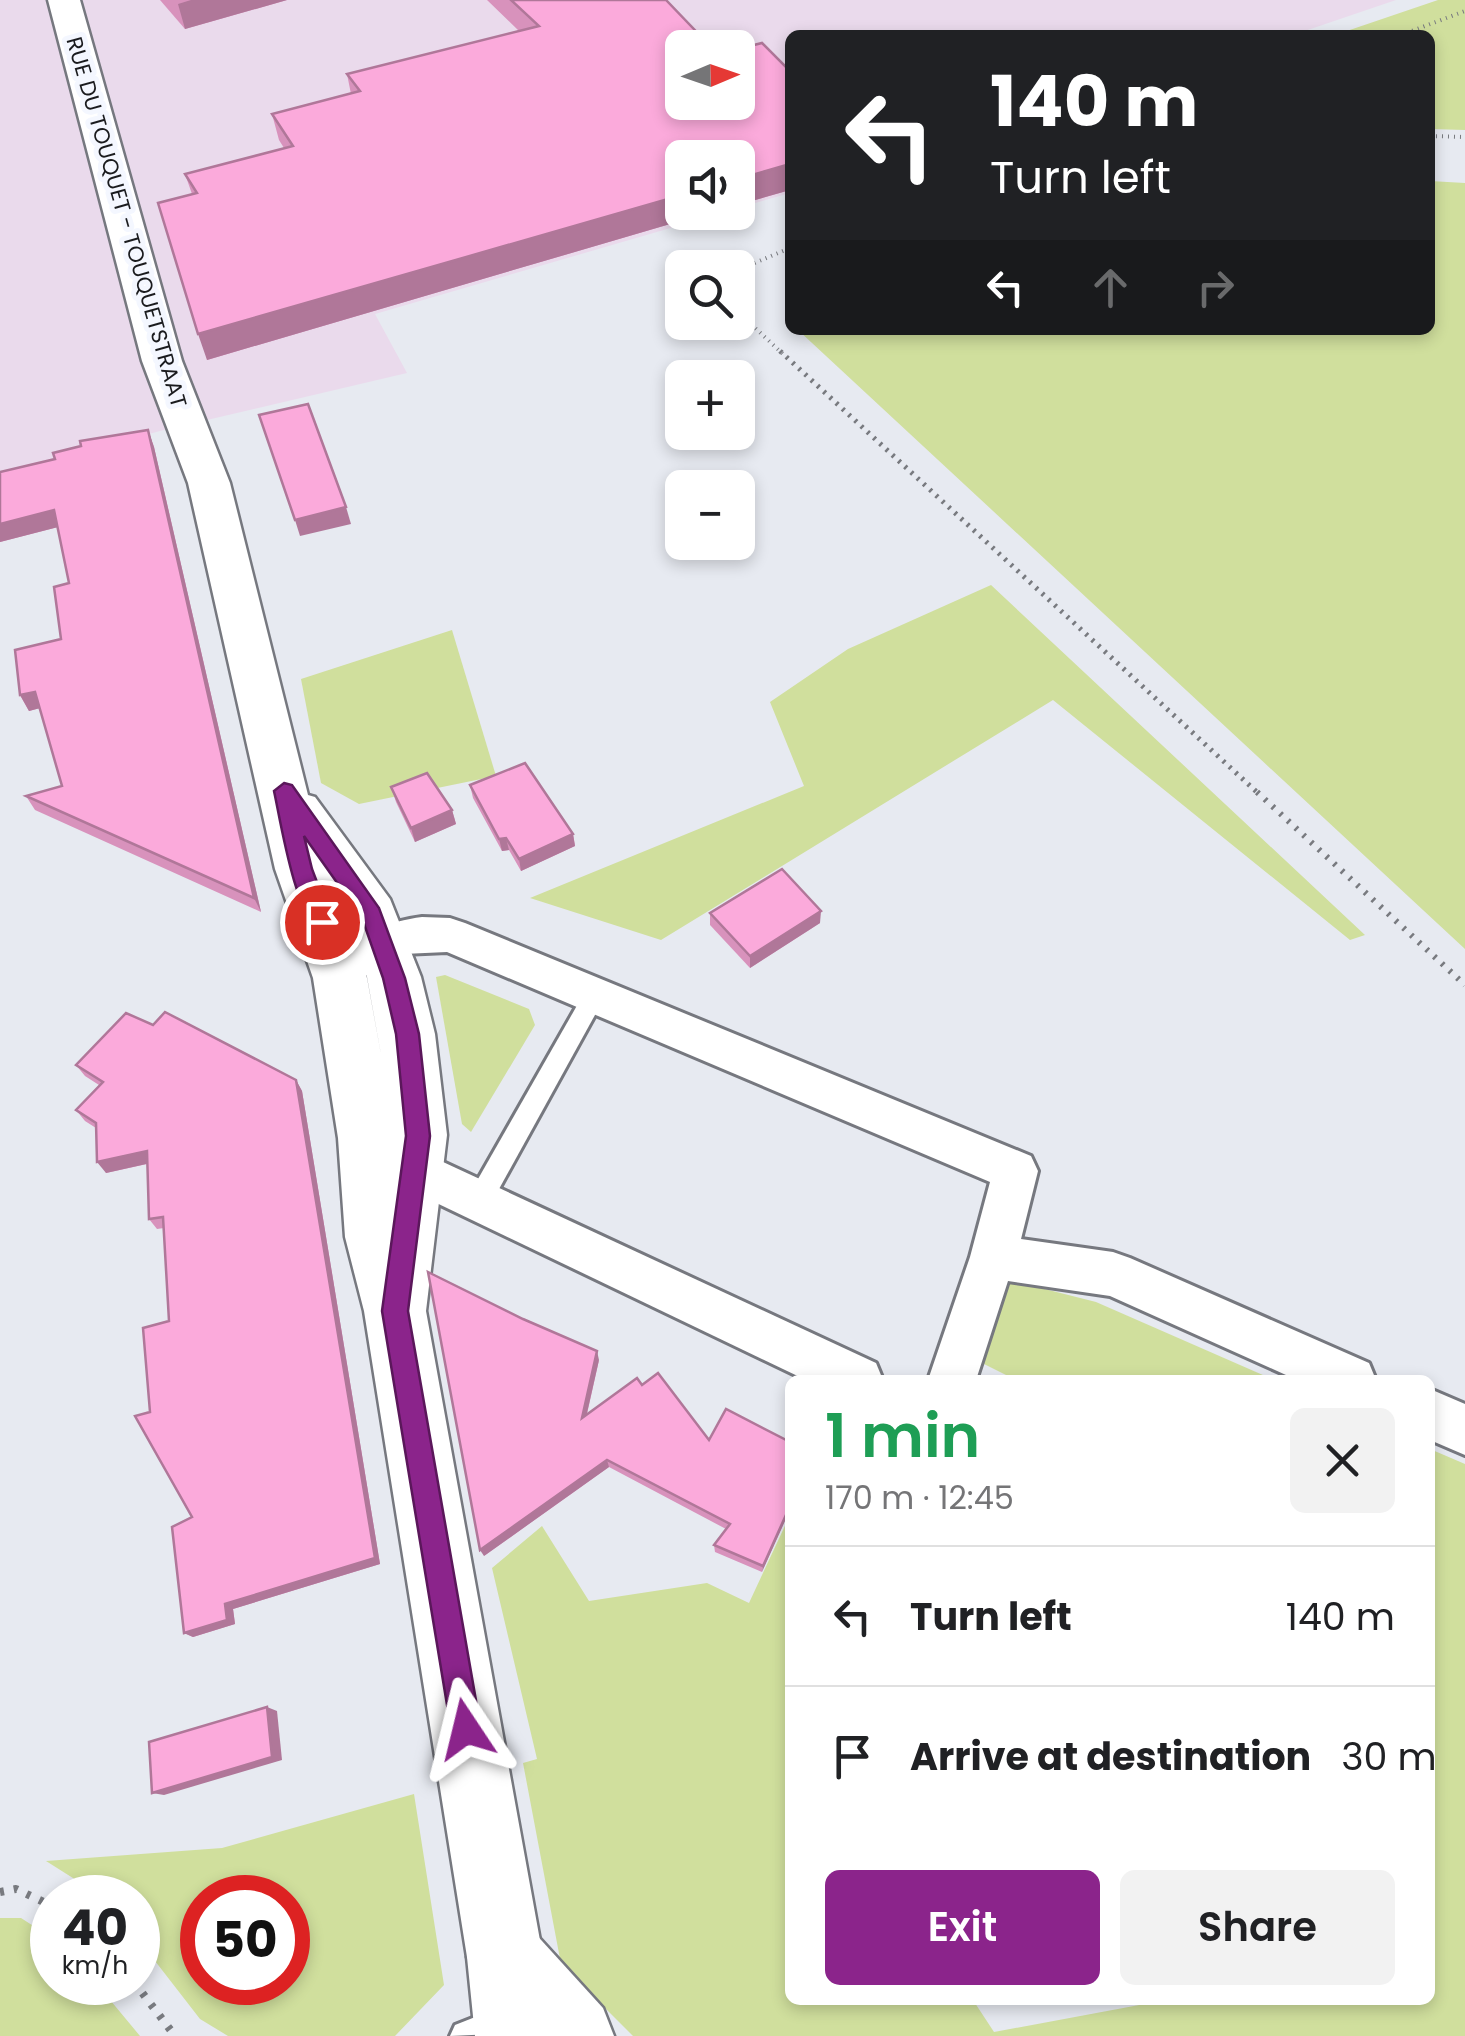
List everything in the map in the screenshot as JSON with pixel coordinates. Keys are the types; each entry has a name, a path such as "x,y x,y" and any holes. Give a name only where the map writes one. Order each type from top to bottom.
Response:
{"main road":[{"name":"RUE DU TOUQUET - TOUQUETSTRAAT","path":"64,0 162,361 210,483 301,869 340,978 364,1122 371,1212 388,1290 514,2017"},
{"name":"RUE DU TOUQUET - TOUQUETSTRAAT","path":"284,791 314,838 360,894 394,978 413,1067 418,1136 415,1170 388,1290"}],"street":[{"path":"340,978 382,943 426,934 450,935 1016,1170 993,1256 954,1375"},
{"path":"415,1170 848,1375"},
{"path":"993,1256 1112,1274 1341,1375"},
{"path":"1435,1416 1465,1430"}],"lane":[{"path":"479,1200 595,995"}],"path":[{"path":"1414,30 1465,11"},
{"path":"1435,136 1465,137"},
{"path":"755,263 785,250"},
{"path":"755,328 1465,985"},
{"path":"0,1892 16,1889 30,1896"},
{"path":"152,2005 176,2036"}],"shaded area":[{"path":"0,0 1396,0 1308,30 785,30 785,194 755,203 755,140 665,140 665,230 375,314 407,373 160,431 0,475"}],"green space":[{"path":"1438,0 1465,0 1465,130 1435,129 1435,30 1350,30"},
{"path":"1435,181 1465,183 1465,949 803,335 1435,335"},
{"path":"991,585 1365,935 1350,940 1053,700 661,940 530,898 804,786 770,702 848,649"},
{"path":"452,630 496,776 359,804 321,783 301,679"},
{"path":"445,975 529,1009 535,1025 471,1132 462,1124 436,977"},
{"path":"1009,1280 1096,1302 1263,1375 1006,1375 980,1362"},
{"path":"1435,1451 1465,1464 1465,2036 633,2036 561,1964 523,1763 537,1759 492,1568 542,1526 589,1601 707,1583 749,1603 785,1526 785,2005 976,2005 994,2032 1139,2005 1435,2005"},
{"path":"414,1794 444,1985 395,2036 228,2036 200,2019 189,2005 310,2005 310,1875 180,1875 180,1993 160,1967 160,1875 68,1875 46,1861 222,1848"},
{"path":"0,1918 21,1918 30,1924 30,2005 114,2005 140,2036 0,2036"}],"building":[{"path":"511,0 666,0 695,30 665,30 665,120 755,120 755,45 762,43 785,66 785,165 755,174 755,140 665,140 665,200 198,334 158,203 197,193 185,174 293,146 272,114 360,91 347,74 539,26"},
{"path":"308,404 346,507 295,520 259,415"},
{"path":"148,430 254,898 26,796 62,786 35,692 20,695 15,650 61,639 54,587 69,583 54,510 0,524 0,472 55,459 53,453 81,446 80,441"},
{"path":"525,763 573,834 519,859 506,838 499,839 470,785"},
{"path":"427,773 452,810 411,828 391,787"},
{"path":"782,869 821,911 750,956 710,913"},
{"path":"165,1012 296,1080 375,1558 225,1604 227,1620 184,1633 172,1527 192,1517 135,1416 150,1412 143,1328 169,1321 163,1217 149,1219 147,1151 97,1162 96,1123 76,1110 103,1082 76,1065 126,1013 153,1025"},
{"path":"428,1272 597,1351 582,1418 637,1378 642,1385 658,1373 709,1440 726,1409 785,1439 785,1517 763,1566 714,1545 730,1524 607,1460 480,1550"},
{"path":"267,1707 272,1757 152,1793 149,1742"}],"route":[{"path":"322,922 301,869 284,791 371,914 394,978 407,1034 418,1136 395,1311 466,1729"}]}
